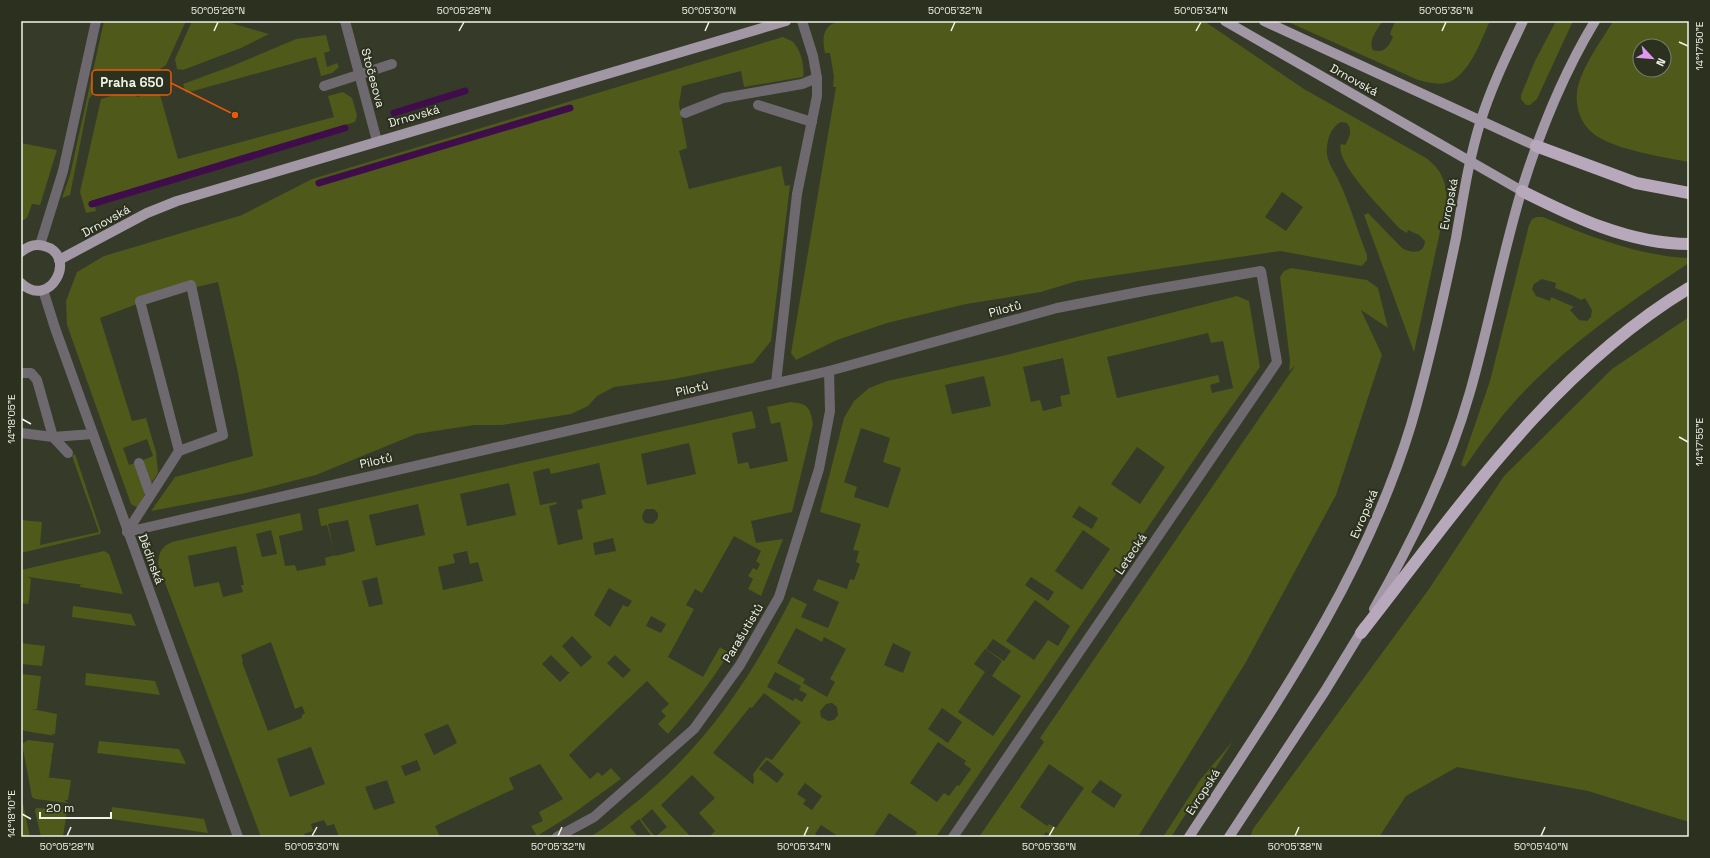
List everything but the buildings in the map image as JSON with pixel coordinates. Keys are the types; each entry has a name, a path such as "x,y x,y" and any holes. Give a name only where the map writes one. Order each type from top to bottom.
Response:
{"highway":[{"path":"1536,146 1636,183 1689,194"},
{"path":"1522,191 1568,214 1594,224 1655,241 1689,244"},
{"path":"1361,633 1506,448 1543,407 1578,372 1620,337 1689,288"}],"main road":[{"name":"Drnovská","path":"59,260 147,213 177,201 786,21"},
{"name":"Drnovská","path":"1225,21 1522,191"},
{"name":"Drnovská","path":"1264,21 1536,146"},
{"name":"Evropská","path":"1189,837 1314,644 1342,592 1377,519 1411,425 1442,305 1470,162 1481,121 1499,72 1523,21"},
{"path":"1229,837 1294,739 1361,633 1412,539 1450,453 1480,358 1522,191 1536,146 1576,52 1594,21"},
{"path":"21,252 32,245 40,245 52,249 59,260 59,275 50,287 43,290 28,289 21,283"}],"street":[{"path":"40,245 63,171 96,21"},
{"name":"Stočesova","path":"345,21 377,141"},
{"path":"776,383 797,194 817,96 817,78 813,56 802,21"},
{"path":"324,86 392,64"},
{"path":"685,113 723,98 802,84 817,78"},
{"path":"758,105 812,122"},
{"name":"Pilotů","path":"128,532 829,371 1057,308 1144,291 1261,271"},
{"name":"Letecká","path":"953,837 1277,362 1261,271"},
{"path":"128,532 150,494 179,451 224,435 191,285 140,301 179,451"},
{"name":"Dědinská","path":"43,290 50,315 238,837"},
{"name":"Parašutistů","path":"557,837 594,817 694,729 740,665 779,597 819,469 830,411 829,371"},
{"path":"21,373 31,373 37,380 53,437 68,453"},
{"path":"21,433 53,437 93,434"},
{"path":"139,463 150,494"}],"green space":[{"path":"104,21 186,21 166,65 154,73 128,79 101,88 89,99 70,195 62,198 70,175"},
{"path":"192,21 224,21 269,34 241,48 183,70 177,69 175,59"},
{"path":"839,21 1204,21 1304,89 1426,158 1439,171 1444,181 1447,199 1414,352 1364,215 1368,213 1402,248 1406,250 1413,252 1420,251 1424,246 1425,241 1419,235 1408,230 1407,233 1400,229 1374,201 1353,175 1345,163 1341,152 1341,144 1345,145 1349,137 1350,129 1347,123 1341,122 1331,131 1327,145 1327,154 1330,164 1346,198 1367,255 1367,260 1362,266 1280,251 1077,281 1041,292 966,304 887,323 837,340 796,360 791,353 836,87 833,87 834,77 830,53 825,53 824,42 824,33 833,23","holes":["1282,192 1303,207 1286,231 1265,217"]},
{"path":"1286,21 1382,21 1374,35 1372,42 1373,50 1380,51 1386,48 1393,37 1390,34 1395,21 1490,21 1468,66 1454,79 1446,83 1439,84 1418,80"},
{"path":"1556,21 1573,21 1537,99 1530,105 1526,105 1521,99 1521,95 1535,61"},
{"path":"1613,21 1689,21 1689,162 1666,158 1615,145 1595,135 1586,126 1578,110 1577,92 1582,74"},
{"path":"326,35 330,51 324,53 327,67 337,63 339,67 332,73 321,76 316,57 186,93 183,84 232,66 296,39"},
{"path":"783,37 793,42 799,50 803,64 803,77 744,87 741,71 682,86 679,104 687,148 679,151 689,189 781,166 785,186 790,185 771,341 753,363 674,379 614,387 597,396 588,406 571,414 502,425 474,425 416,434 316,475 246,493 151,511 175,477 253,456 238,373 218,282 158,296 100,318 132,421 146,418 156,452 158,473 150,485 141,461 153,456 147,439 123,448 129,465 137,462 145,493 138,508 131,504 67,325 66,301 77,272 104,256 242,215 312,179"},
{"path":"134,89 137,97 159,91 178,159 334,117 328,96 343,92 352,98 357,115 355,122 94,200 88,204 90,207 95,207 96,211 86,213 80,192 101,99"},
{"path":"21,143 57,150 40,205 32,204 27,218 21,221"},
{"path":"1543,217 1614,244 1651,253 1689,258 1689,263 1621,309 1577,343 1536,379 1510,407 1465,467 1461,465 1490,381 1529,225 1532,219","holes":["1542,279 1556,283 1555,288 1581,300 1585,298 1592,310 1591,317 1587,321 1579,320 1570,310 1574,307 1551,297 1550,301 1536,296 1532,289 1534,284"]},
{"path":"1291,268 1367,280 1378,288 1388,328 1361,310 1382,355 1336,495 1246,662 1138,837 1053,837 1046,832 1042,837 979,837 1044,742 1040,738 1295,366 1289,371 1290,361 1280,277 1284,271","holes":["1049,764 1084,788 1056,828 1049,824 1047,826 1020,807","1100,780 1122,795 1114,808 1091,792"]},
{"path":"1237,296 1249,301 1260,367 1211,435 936,837 914,837 917,832 889,813 873,837 839,837 821,825 815,834 820,837 709,837 715,831 699,813 715,798 692,775 661,805 691,837 655,837 652,837 639,819 630,827 638,837 625,837 624,835 621,837 590,837 656,786 702,738 741,685 759,657 792,597 807,604 801,617 828,628 839,602 813,590 818,579 847,589 850,579 854,580 860,564 856,562 859,551 853,550 861,524 820,512 844,418 854,401 869,388 887,381 1002,356","holes":["1208,333 1211,343 1223,341 1233,388 1212,393 1210,385 1220,382 1218,375 1117,398 1107,357","1063,358 1070,394 1060,396 1062,406 1043,411 1040,400 1031,402 1023,367","984,376 991,406 952,414 945,385","861,428 890,438 883,462 901,468 888,508 854,497 857,487 844,482","1137,447 1165,467 1140,504 1111,484","1079,506 1098,518 1092,529 1072,517","1083,530 1110,549 1082,590 1055,571","1031,577 1054,592 1048,601 1025,585","1035,600 1070,626 1058,646 1048,640 1034,660 1006,641","796,628 822,642 824,637 846,649 830,679 835,682 827,697 803,683 805,679 777,663","993,639 1011,651 1004,661 986,649","893,643 911,652 903,673 884,665","985,649 1002,661 992,676 1021,696 993,736 958,712 985,672 974,664","775,672 801,686 799,690 807,694 802,702 795,698 793,701 767,687","764,693 801,722 772,760 766,757 753,774 753,784 713,753 750,707 752,708","832,703 837,707 838,715 834,720 828,721 821,717 820,711 826,704","942,708 962,722 948,743 928,729","938,742 966,761 964,764 971,769 959,786 957,785 949,796 944,793 937,802 910,783","767,760 784,774 777,783 759,769","805,783 822,796 812,810 803,804 806,800 797,794","652,809 667,827 655,837 641,819"]},
{"path":"1689,317 1689,822 1588,791 1457,767 1406,796 1379,837 1250,837 1253,829 1429,589 1504,476 1612,369"},
{"path":"791,402 805,405 811,414 813,424 792,512 751,521 756,543 783,539 761,596 748,589 753,579 748,576 753,568 757,570 760,564 756,561 761,551 734,536 702,593 695,589 686,605 694,609 668,657 703,677 720,647 729,653 700,695 668,734 658,724 666,716 661,711 669,704 647,681 569,755 590,779 598,772 602,776 611,768 621,779 571,815 537,836 531,826 543,821 539,812 563,799 540,764 509,778 514,789 435,826 440,837 339,837 334,824 327,826 324,820 311,824 313,831 304,834 305,837 261,837 158,564 160,553 165,546 172,542 300,513 303,530 279,536 285,566 295,565 297,571 326,565 325,558 355,551 348,520 328,524 334,550 327,525 321,526 318,509 752,411 756,428 732,433 738,464 748,462 750,469 788,461 780,422 771,424 767,407","holes":["689,443 696,474 647,485 641,454","599,463 606,494 581,500 583,508 577,510 583,539 558,545 549,506 557,504 556,502 540,505 533,472 549,468 551,474","509,483 516,515 467,526 460,494","418,504 425,535 376,546 369,515","646,509 654,509 658,513 658,518 653,524 645,523 642,518","271,530 277,554 262,557 256,534","613,538 616,551 595,555 593,543","236,546 244,585 241,585 243,592 223,597 219,582 194,587 188,556","467,551 470,564 478,562 483,581 443,590 438,567 455,563 453,554","377,577 383,604 369,607 362,581","609,588 632,601 628,607 623,605 610,627 594,615","651,616 666,624 661,633 646,626","572,636 592,657 581,667 562,646","271,642 295,709 302,706 305,713 302,715 302,718 268,731 242,662 241,655","551,655 568,672 570,672 560,682 542,664","615,655 631,670 623,678 607,663","448,724 457,743 434,755 424,734","311,747 325,784 290,797 277,759","417,760 421,770 405,776 401,766","387,780 395,803 374,810 365,787"]},
{"path":"75,454 101,532 100,534 21,553 21,520 42,522 40,545 99,532 72,456"},
{"path":"104,551 109,554 123,594 80,587 80,585 84,585 28,577 31,579 28,604 21,603 21,570"},
{"path":"73,606 131,614 136,626 72,617"},
{"path":"21,643 45,646 42,666 21,664"},
{"path":"86,673 155,681 160,695 85,685"},
{"path":"21,674 41,676 37,709 32,709 57,714 55,734 51,734 55,736 21,729"},
{"path":"28,740 54,743 52,755 50,756 52,756 49,777 45,777 71,780 68,800 64,800 68,803 35,799 32,797 22,744"},
{"path":"99,741 179,749 186,764 97,753"},
{"path":"1233,741 1171,837 1163,837 1200,780"},
{"path":"21,794 30,837 21,837"},
{"path":"112,807 204,819 208,833 111,819"},
{"path":"36,808 67,810 63,837 41,837 35,811"}],"waterway":[{"path":"394,113 465,91"},
{"path":"319,183 570,108"},
{"path":"92,204 345,128"}],"place":[{"name":"Praha 650","path":"235,115"}]}
